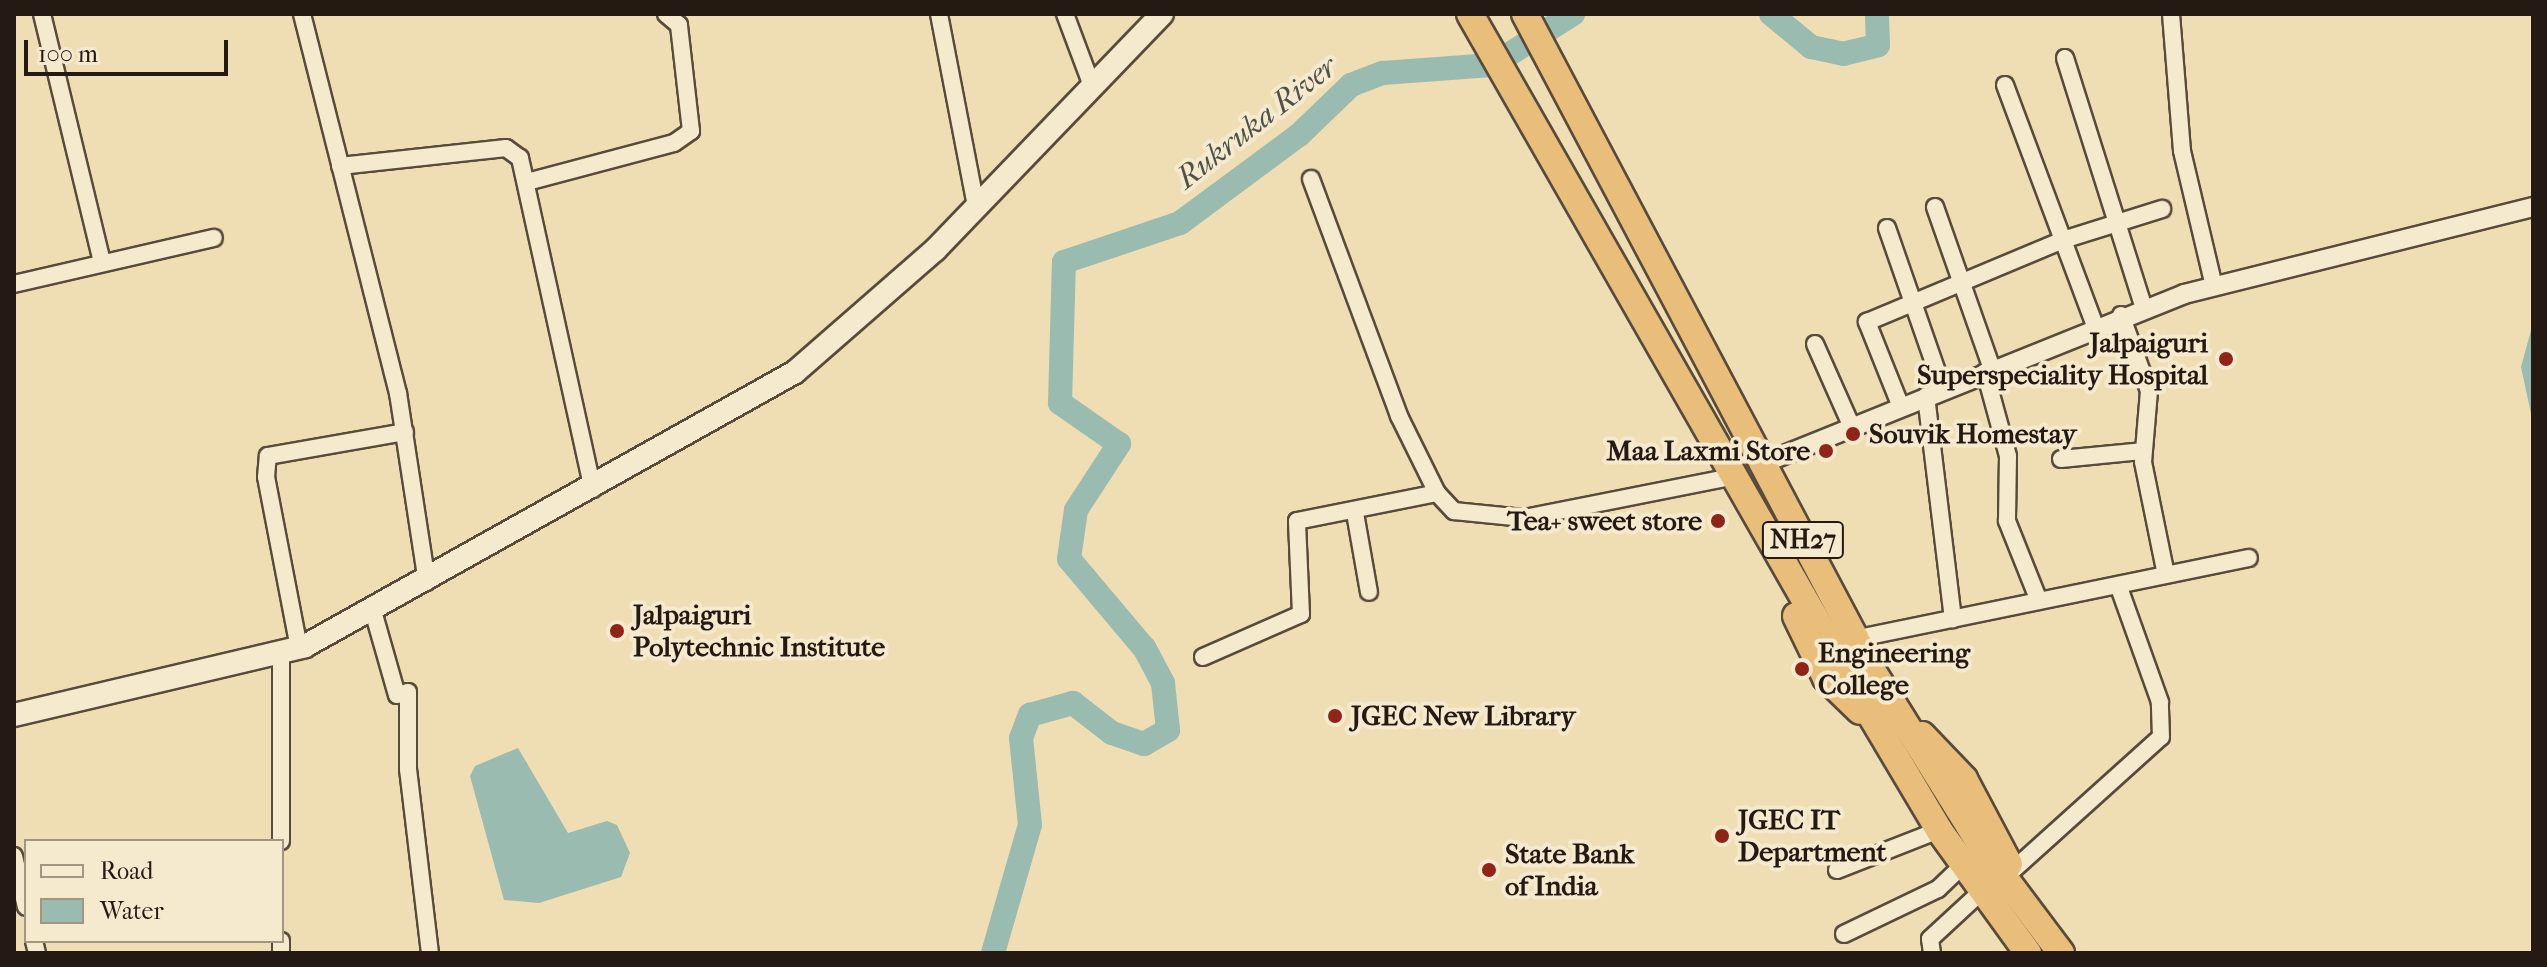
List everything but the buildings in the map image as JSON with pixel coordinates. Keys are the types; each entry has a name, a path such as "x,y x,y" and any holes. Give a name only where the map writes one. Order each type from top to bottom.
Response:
{"highway":[{"name":"NH27","path":"1525,14 1579,106 1854,639 1939,830 2028,953"},
{"name":"NH27","path":"1474,21 1776,553 1889,722 2061,953"},
{"path":"1731,477 1764,463"},
{"name":"NH27","path":"1889,722 1964,779 2032,916"}],"main road":[{"path":"14,715 290,652 427,582 593,489 819,354 976,207 1162,14"}],"street":[{"path":"42,14 102,262"},
{"path":"302,14 405,432 427,582"},
{"path":"527,182 674,143 691,131 679,25 666,14"},
{"path":"939,14 976,207"},
{"path":"1065,14 1092,86"},
{"path":"2171,14 2182,151 2214,286"},
{"path":"2065,58 2144,308"},
{"path":"2005,85 2095,326"},
{"path":"340,166 506,148 520,158 593,489"},
{"path":"1311,179 1399,416 1437,493 1454,511 1524,518 1731,477"},
{"path":"1935,207 1962,279 2008,456 2007,521 2039,601"},
{"path":"1764,463 2121,315 2214,286 2533,207"},
{"path":"1901,407 1867,322 1916,298 2063,240 2162,209"},
{"path":"1887,228 1916,298 1935,393 1953,619"},
{"path":"14,284 214,238"},
{"path":"2121,315 2151,403 2142,451 2166,575"},
{"path":"1815,344 1852,427"},
{"path":"281,839 290,652 266,477 268,456 405,432"},
{"path":"2061,459 2142,451"},
{"path":"1203,657 1301,614 1292,527 1437,493"},
{"path":"1355,513 1369,592"},
{"path":"1854,639 2249,558"},
{"path":"2012,871 2161,737 2160,702 2118,585"},
{"path":"373,611 397,695 408,692 408,769 430,953"},
{"path":"1837,870 1939,830"},
{"path":"14,856 24,898"},
{"path":"1844,934 1938,889 1963,865"},
{"path":"1932,953 1930,939 1981,892"}],"water":[{"path":"2533,323 2533,423 2521,367"},
{"path":"518,748 568,833 607,821 617,825 630,853 621,877 539,903 504,900 470,776 475,766"}],"waterway":[{"name":"Rukruka River","path":"993,953 1030,825 1021,738 1030,715 1073,703 1112,733 1144,744 1168,730 1163,683 1144,648 1069,559 1076,510 1119,444 1060,403 1064,262 1180,223 1299,135 1351,85 1383,73 1492,65 1573,14"},
{"name":"Rukruka River","path":"1771,14 1811,47 1843,54 1878,45 1877,14"}],"place":[{"name":"Jalpaiguri Superspeciality Hospital","path":"2226,359"},
{"name":"Souvik Homestay","path":"1853,434"},
{"name":"Maa Laxmi Store","path":"1826,451"},
{"name":"Tea+ sweet store","path":"1718,521"},
{"name":"Jalpaiguri Polytechnic Institute","path":"617,631"},
{"name":"Engineering College","path":"1802,669"},
{"name":"JGEC New Library","path":"1335,716"},
{"name":"JGEC IT Department","path":"1722,836"},
{"name":"State Bank of India","path":"1489,870"}]}
